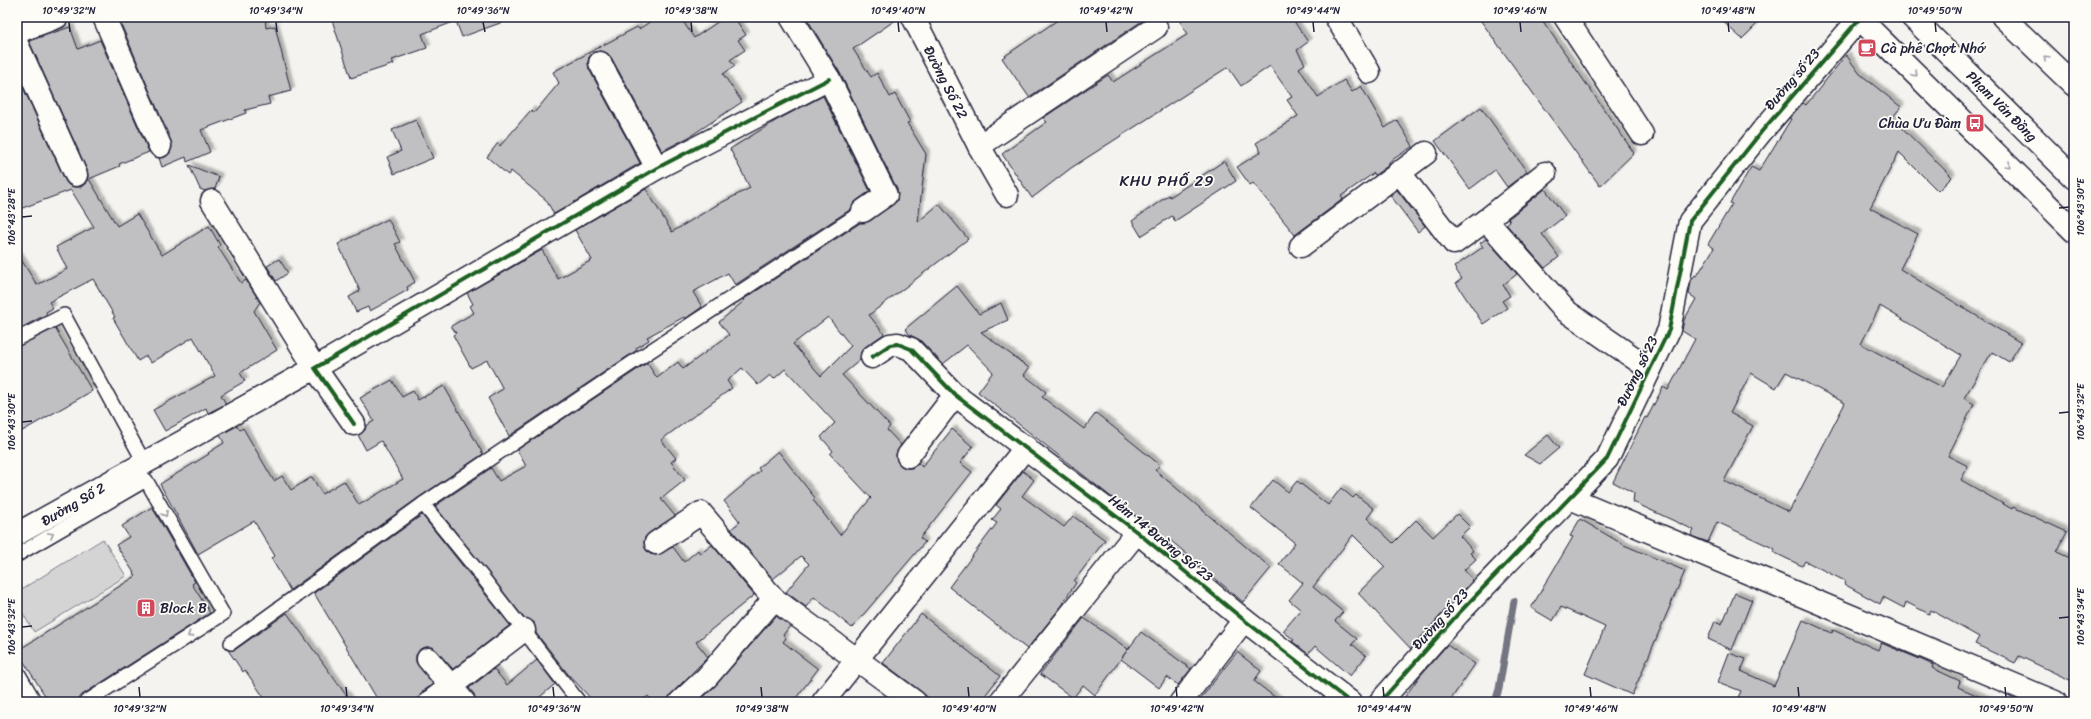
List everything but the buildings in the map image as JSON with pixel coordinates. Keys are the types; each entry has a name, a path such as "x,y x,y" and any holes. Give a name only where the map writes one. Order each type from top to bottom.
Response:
{"main road":[{"path":"17,32 57,17"},
{"path":"104,17 160,146"},
{"path":"791,17 829,79 886,195 863,211"},
{"name":"Đường Số 22","path":"913,17 979,146 1007,195"},
{"path":"1336,17 1369,72"},
{"path":"1565,17 1642,134"},
{"name":"Phạm Văn Đồng","path":"1912,17 2074,178"},
{"path":"2003,17 2074,85"},
{"path":"1859,18 2074,231"},
{"name":"Đường số 23","path":"1380,702 1458,614 1607,459 1669,330 1690,221 1762,131 1859,18"},
{"path":"979,146 1156,27"},
{"path":"17,44 76,175"},
{"path":"600,63 657,168"},
{"path":"17,534 145,472 315,368 657,168 829,79"},
{"path":"1301,246 1426,153"},
{"path":"1399,172 1454,243 1486,220 1545,173"},
{"path":"212,201 315,368 354,424"},
{"path":"1486,220 1566,311 1650,369"},
{"name":"Hẻm 14 Đường Số 23","path":"872,357 890,345 898,344 912,349 955,395 1138,532 1244,620 1350,702"},
{"path":"908,456 955,395"},
{"path":"823,702 1026,447"},
{"path":"1570,498 2056,702"},
{"path":"656,543 701,513 774,599 915,702"},
{"path":"1000,702 1138,532"},
{"path":"680,702 707,677 774,599"},
{"path":"1181,702 1244,620"},
{"path":"430,702 457,694 524,630"},
{"path":"428,658 457,694"}],"lane":[{"path":"230,643 423,504 635,361 863,211"},
{"path":"17,340 64,315 145,472 223,614 86,702"},
{"name":"Đường Số 2","path":"17,555 145,472"},
{"path":"423,504 524,630 579,702"},
{"path":"17,671 35,702"}],"shaded area":[{"path":"103,539 126,576 34,632 17,604 17,592"}],"waterway":[{"path":"1495,702 1499,689 1514,601"}],"cycle path":[{"path":"1380,702 1458,614 1607,459 1669,330 1690,221 1762,131 1861,17"},
{"path":"354,424 315,368 657,168 829,79"},
{"path":"872,357 890,345 898,344 911,349 955,395 1137,532 1244,620 1350,702"}],"place":[{"name":"Cà phê Chợt Nhớ","path":"1867,48"},
{"name":"Chùa Ưu Đàm","path":"1975,123"},
{"name":"Block B","path":"146,608"}],"district":[{"name":"KHU PHỐ 29","path":"1167,181"}]}
